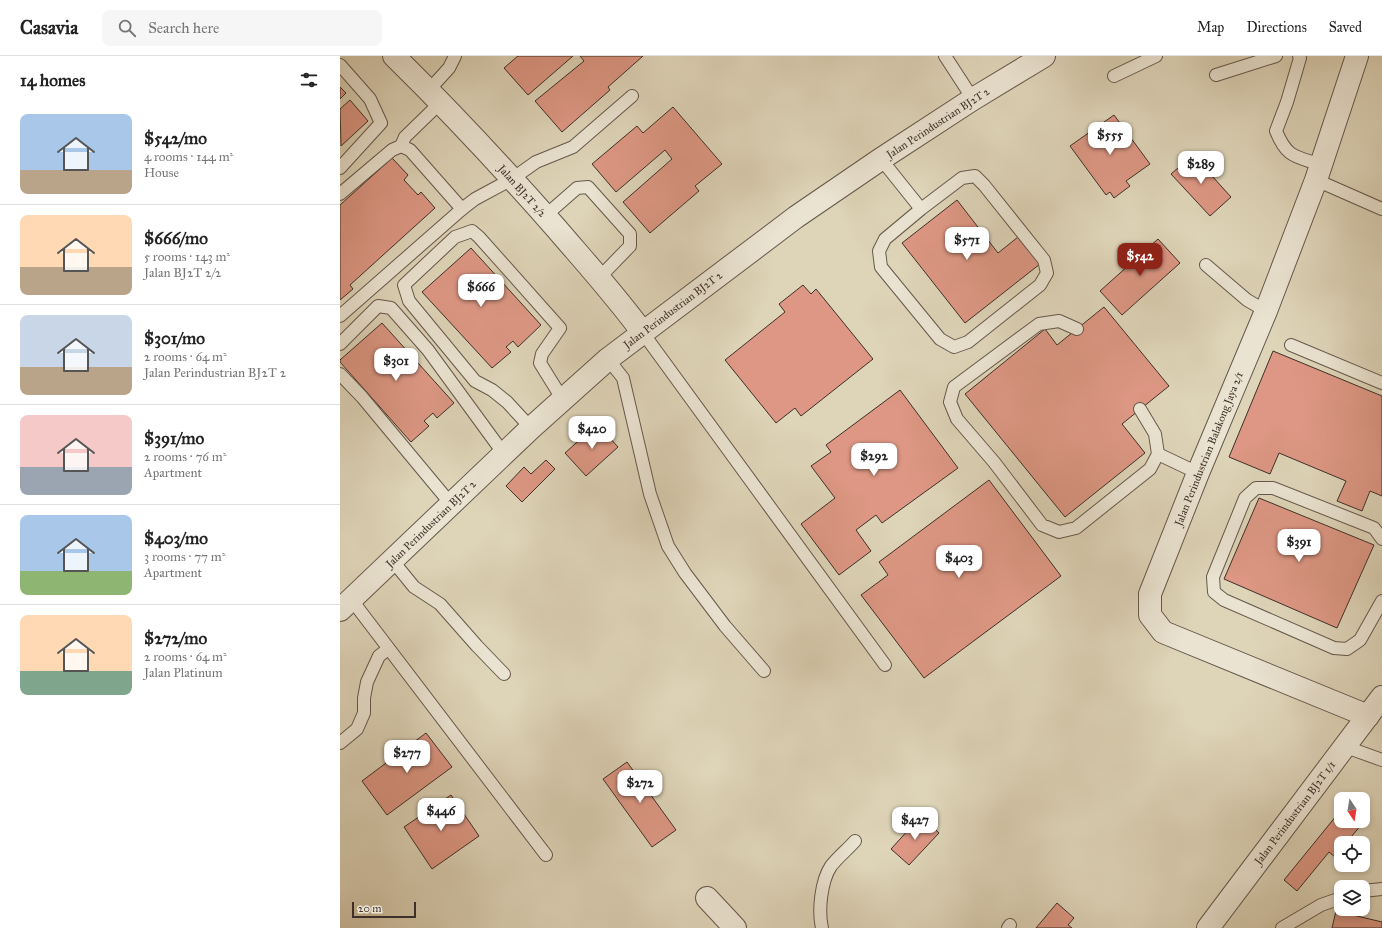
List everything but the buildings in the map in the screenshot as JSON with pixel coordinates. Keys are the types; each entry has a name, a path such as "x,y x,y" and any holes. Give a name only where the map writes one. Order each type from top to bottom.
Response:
{"street":[{"name":"Jalan BJ2T 2/2","path":"394,56 435,97 512,179 621,303 643,333"},
{"name":"Jalan Perindustrian BJ2T 2","path":"346,605 531,428 608,359 796,217 973,99 1044,56"},
{"name":"Jalan Perindustrian Balakong Jaya 2/1","path":"1357,56 1318,173 1266,311 1198,473 1150,594 1150,615 1163,632 1368,716"},
{"name":"Jalan Perindustrian BJ2T 1/1","path":"1215,926 1382,697"},
{"path":"707,898 735,928"}],"lane":[{"path":"340,194 392,150 401,146 405,137 435,97 455,56"},
{"path":"945,56 973,99"},
{"path":"1114,76 1156,56"},
{"path":"1216,75 1276,56"},
{"path":"1299,56 1300,58 1287,102 1276,131 1281,144 1289,154 1318,173 1382,209"},
{"path":"340,65 370,99 381,123 340,168"},
{"path":"340,316 475,199 512,179 536,162 573,147 632,96"},
{"path":"401,146 410,150 462,209"},
{"path":"881,160 921,209"},
{"path":"975,176 984,185 1044,260 1047,273 1040,285 968,342 954,347 940,338 881,267 879,251 885,239 921,209 962,178 975,176"},
{"path":"545,216 577,188 588,187 630,234 630,246 599,278"},
{"path":"531,428 507,402 492,390 475,382 409,300 404,290 404,285 455,238 472,232 479,237 560,328 542,354 540,363 563,400"},
{"path":"1206,265 1248,300 1266,311"},
{"path":"340,344 378,306 391,308 428,350 504,454"},
{"path":"1077,329 1059,321 1039,324 954,387 950,402 957,419 994,462 1042,525 1059,532 1076,528 1150,469 1158,454 1154,434 1140,409"},
{"path":"643,333 885,665"},
{"path":"1291,345 1382,383"},
{"path":"608,359 624,378 650,494 668,546 689,579 725,626 764,671"},
{"path":"340,374 362,397 451,504"},
{"path":"1158,454 1198,473"},
{"path":"1382,539 1374,528 1273,488 1256,488 1245,498 1214,577 1214,592 1224,600 1334,648 1347,649 1360,640 1382,601"},
{"path":"392,560 414,587 440,604 504,674"},
{"path":"346,605 388,648 546,855"},
{"path":"340,743 357,729 364,713 364,698 367,682 379,656 388,648"},
{"path":"1346,746 1382,760"},
{"path":"822,928 820,919 822,888 831,867 856,841"},
{"path":"1370,890 1382,889"},
{"path":"1282,928 1321,905 1334,900"}]}
